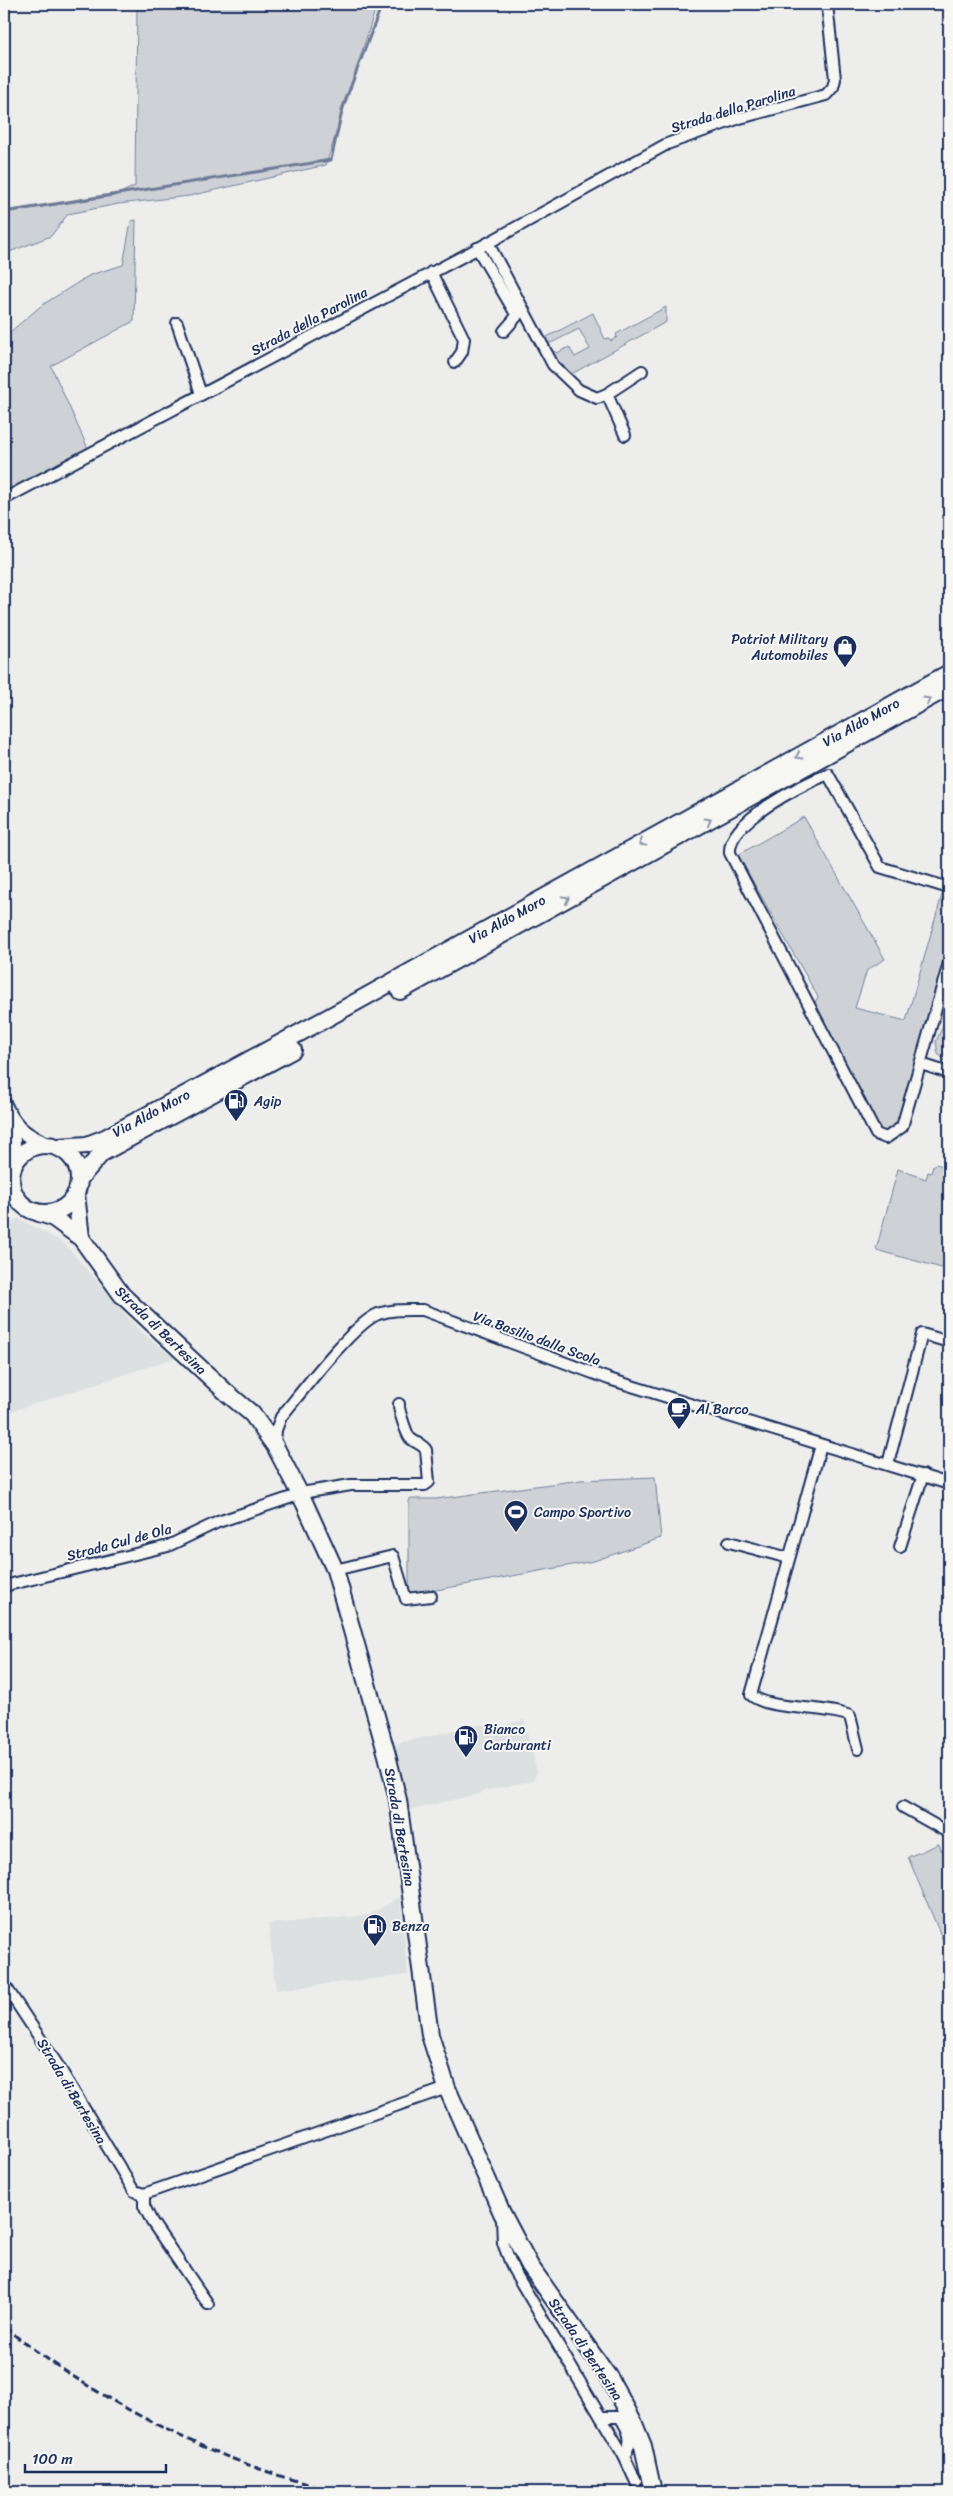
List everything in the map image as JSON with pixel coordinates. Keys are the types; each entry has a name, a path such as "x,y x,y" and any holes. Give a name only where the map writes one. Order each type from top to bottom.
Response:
{"main road":[{"name":"Via Aldo Moro","path":"52,1145 87,1145 105,1138 329,1017 949,673"},
{"name":"Via Aldo Moro","path":"80,1178 102,1153 949,687"},
{"path":"14,1166 18,1159 30,1148 52,1145"},
{"name":"Strada di Bertesina","path":"52,1145 65,1150 76,1162 80,1178 76,1194 81,1238"},
{"name":"Strada di Bertesina","path":"14,1166 11,1179 17,1198 26,1208 52,1217 81,1238 122,1295 273,1437 297,1495"},
{"path":"39,1213 50,1213 60,1210 76,1194"},
{"name":"Strada di Bertesina","path":"250,1417 297,1495 335,1570 398,1800 430,2035 447,2088 502,2213 530,2266 610,2379 632,2420 643,2446 647,2484"}],"street":[{"name":"Strada della Parolina","path":"4,499 477,248 667,144 740,118 826,95 833,87 835,79 826,4"},
{"path":"488,242 553,365 579,390 597,398 607,394 642,371"},
{"path":"477,248 517,316 504,330"},
{"path":"431,272 464,339 462,352 455,362"},
{"path":"176,323 201,394"},
{"path":"579,390 588,382"},
{"path":"607,394 625,436"},
{"path":"949,888 880,867 828,774 799,787 750,820 732,838 729,844 730,853 876,1134 886,1138 902,1127 949,963"},
{"path":"920,1064 949,1073"},
{"name":"Strada di Bertesina","path":"4,1105 12,1121 22,1133 52,1145"},
{"name":"Strada di Bertesina","path":"12,1121 14,1166"},
{"name":"Via Basilio dalla Scola","path":"273,1437 281,1417 358,1328 376,1315 398,1309 423,1310 609,1379 949,1484"},
{"path":"888,1464 922,1334 949,1342"},
{"path":"297,1495 351,1484 425,1485 429,1482 426,1450 409,1437 405,1422 399,1413 399,1404"},
{"path":"250,1417 271,1422 281,1417"},
{"path":"821,1445 751,1695 764,1702 830,1710 850,1716 858,1749"},
{"path":"900,1547 923,1475"},
{"name":"Strada Cul de Ola","path":"4,1586 168,1546 218,1522 297,1495"},
{"path":"729,1542 790,1558"},
{"path":"335,1570 393,1556 406,1599 431,1596"},
{"path":"903,1807 949,1833"},
{"name":"Strada di Bertesina","path":"4,1984 59,2067 134,2191 144,2194"},
{"path":"208,2304 152,2222 144,2206 144,2194 447,2088"},
{"name":"Strada di Bertesina","path":"502,2213 503,2243 513,2268 624,2456 647,2484"},
{"path":"601,2417 620,2417 629,2432 630,2446 624,2456"}],"shaded area":[{"path":"137,4 377,4 326,165 189,196 118,204 68,214 51,236 4,254 4,213 114,196 135,186"},
{"path":"136,220 134,321 51,366 90,453 4,499 4,465 9,446 4,424 4,337 42,305 90,275 123,265 131,221"},
{"path":"666,307 666,322 566,377 549,352 552,350 557,353 569,347 575,357 590,349 579,329 551,343 544,342 543,339 593,313 605,339 609,338 611,341 617,337 616,334"},
{"path":"804,817 885,959 867,970 855,1008 906,1021 942,895 949,897 949,942 895,1129 886,1133 877,1129 814,1004 818,997 738,855"},
{"path":"943,1025 949,1027 949,1064 938,1054 936,1042"},
{"path":"936,1164 949,1168 949,1270 876,1250 898,1169 926,1179 928,1172 931,1173 933,1166"},
{"path":"18,1218 64,1243 141,1332 175,1358 4,1414 4,1228"},
{"path":"655,1477 661,1538 594,1561 409,1595 409,1499 436,1499 581,1480"},
{"name":"Bianco Carburanti","path":"524,1720 537,1772 533,1781 484,1791 480,1794 410,1810 394,1744 483,1724 491,1728"},
{"path":"939,1844 941,1850 949,1856 949,1955 908,1857"},
{"path":"400,1897 408,1975 276,1990 268,1924 369,1915"}],"waterway":[{"path":"4,212 331,160 343,107 382,4"}],"railway":[{"path":"4,2327 80,2381 162,2427 248,2465 292,2480 337,2492"}],"place":[{"name":"Patriot Military Automobiles","path":"845,668"},
{"name":"Agip","path":"236,1122"},
{"name":"Al Barco","path":"679,1430"},
{"name":"Campo Sportivo","path":"516,1533"},
{"name":"Bianco Carburanti","path":"466,1758"},
{"name":"Benza","path":"375,1947"}]}
